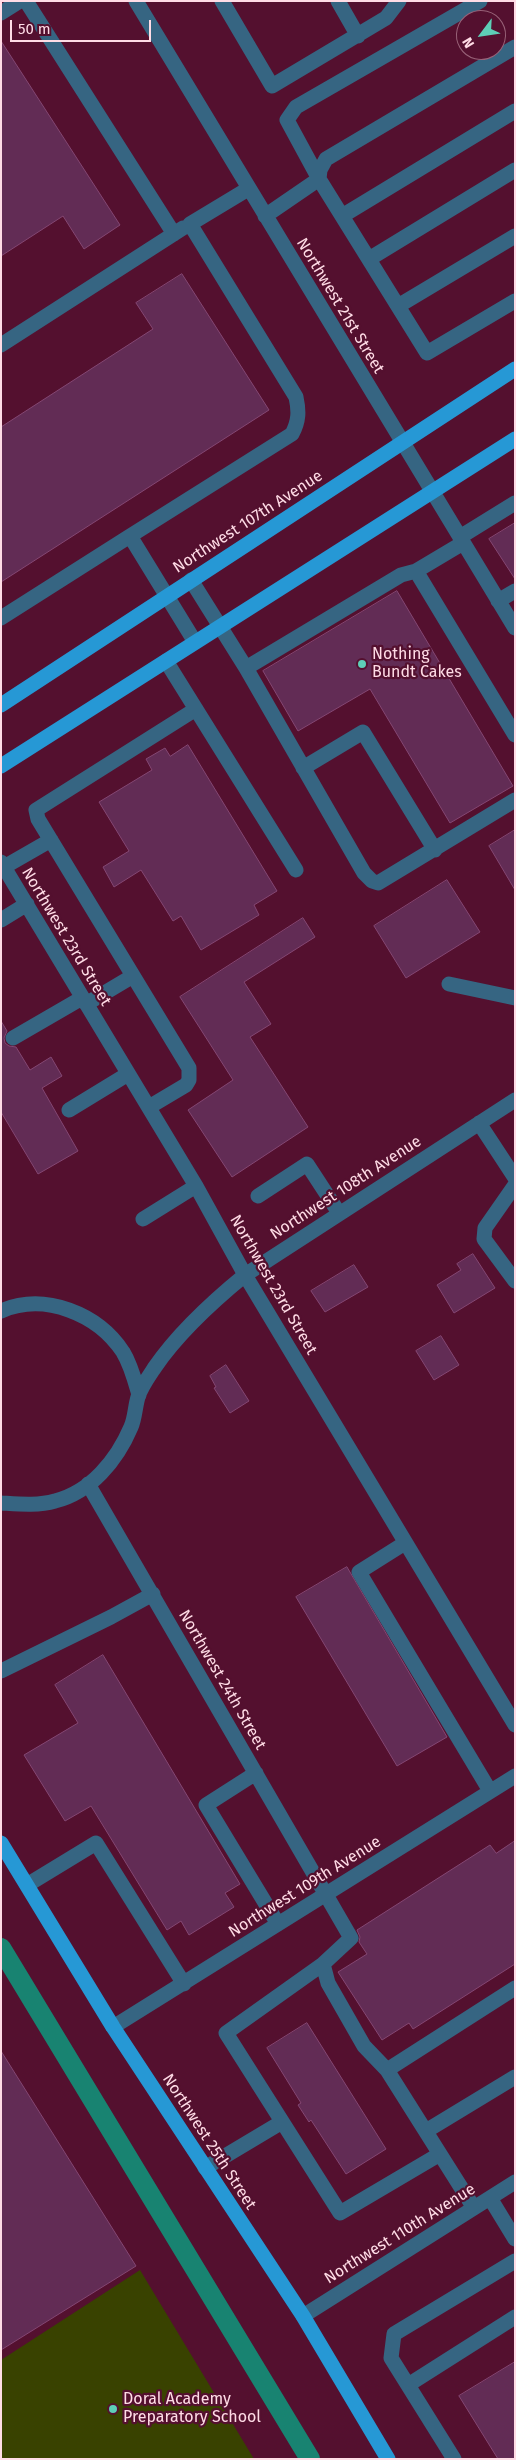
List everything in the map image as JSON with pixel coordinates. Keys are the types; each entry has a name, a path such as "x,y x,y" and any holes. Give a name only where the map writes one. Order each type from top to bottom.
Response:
{"main road":[{"name":"Northwest 107th Avenue","path":"1,705 515,369"},
{"path":"1,766 515,439"},
{"name":"Northwest 25th Street","path":"1,1843 113,2027 303,2316 388,2459"}],"street":[{"path":"1,13 20,1"},
{"path":"26,1 174,234"},
{"name":"Northwest 21st Street","path":"136,1 515,628"},
{"path":"222,1 272,86 386,18 399,1"},
{"path":"338,1 358,36"},
{"path":"480,1 296,107 287,120 319,179 427,353 515,301"},
{"path":"265,216 319,179 320,170 326,159 515,47"},
{"path":"342,216 515,111"},
{"path":"369,259 515,170"},
{"path":"1,344 248,188"},
{"path":"1,618 292,434 298,424 299,411 296,397 190,224"},
{"path":"398,306 515,236"},
{"path":"246,668 401,574 416,571 515,503"},
{"path":"130,536 195,642"},
{"path":"416,571 515,735"},
{"path":"191,580 246,668 364,872 372,881 378,883 515,800"},
{"path":"498,601 515,591"},
{"path":"166,661 296,870"},
{"path":"149,1107 186,1085 190,1073 36,813 38,808 196,709"},
{"path":"303,768 363,732 435,850"},
{"path":"3,865 51,840"},
{"name":"Northwest 23rd Street","path":"3,865 149,1107 246,1275 515,1725"},
{"path":"1,920 27,904"},
{"path":"13,1038 133,976"},
{"path":"449,984 515,998"},
{"path":"69,1110 128,1074"},
{"name":"Northwest 108th Avenue","path":"1,1503 54,1502 74,1494 88,1484 105,1470 119,1452 132,1425 139,1395 155,1367 201,1314 246,1275 515,1100"},
{"path":"479,1123 515,1178"},
{"path":"258,1196 307,1164 339,1213"},
{"path":"515,1185 485,1228 484,1239 515,1281"},
{"path":"143,1219 196,1186"},
{"path":"1,1311 28,1304 50,1305 72,1311 92,1321 109,1335 123,1353 133,1374 139,1395"},
{"name":"Northwest 24th Street","path":"88,1484 351,1938 323,1964"},
{"path":"405,1543 358,1572 490,1791"},
{"path":"1,1671 111,1617 152,1594"},
{"path":"256,1773 206,1805 278,1924"},
{"name":"Northwest 109th Avenue","path":"113,2027 515,1776"},
{"path":"27,1886 96,1843 184,1984"},
{"path":"440,2154 340,2213 226,2032 323,1964 328,1983 364,2046 387,2070 426,2131 474,2208"},
{"path":"387,2070 515,1988"},
{"path":"426,2131 515,2077"},
{"path":"205,2168 282,2122"},
{"name":"Northwest 110th Avenue","path":"303,2316 515,2182"},
{"path":"490,2198 515,2239"},
{"path":"454,2459 391,2358 394,2334 515,2261"},
{"path":"408,2385 515,2317"}],"green space":[{"name":"Doral Academy Preparatory School","path":"140,2270 254,2459 1,2459 1,2360"}],"building":[{"path":"1,41 120,225 84,249 63,216 1,256"},
{"path":"182,274 269,410 1,582 1,427 153,329 136,303"},
{"path":"515,523 515,579 489,539"},
{"path":"397,591 513,786 450,823 370,689 298,731 263,671"},
{"path":"188,745 277,891 254,905 259,915 201,950 181,916 173,921 141,870 114,887 103,867 129,851 99,802 152,770 146,759 165,748 170,756"},
{"path":"515,830 515,890 489,846"},
{"path":"447,880 480,932 406,978 374,926"},
{"path":"303,918 315,937 244,982 271,1024 250,1037 308,1127 232,1177 188,1110 233,1080 180,997"},
{"path":"1,1021 7,1031 4,1038 5,1043 16,1047 30,1070 51,1057 62,1076 42,1088 78,1151 38,1174 1,1112"},
{"path":"473,1254 495,1288 454,1313 437,1285 461,1270 457,1264"},
{"path":"354,1265 368,1287 325,1312 311,1291"},
{"path":"441,1336 459,1365 434,1380 416,1351"},
{"path":"226,1365 249,1401 230,1413 214,1388 216,1387 210,1376"},
{"path":"347,1567 447,1737 397,1766 296,1597"},
{"path":"103,1655 240,1884 225,1893 234,1907 189,1935 181,1921 167,1930 91,1806 65,1821 24,1755 78,1723 55,1685"},
{"path":"515,1841 515,1964 413,2029 409,2023 382,2040 338,1972 367,1954 359,1942 360,1937 357,1930 490,1845 496,1853"},
{"path":"307,2023 386,2149 346,2174 311,2120 309,2122 298,2105 301,2103 267,2048"},
{"path":"1,2051 136,2266 1,2350"},
{"path":"515,2362 515,2459 498,2459 459,2396"}],"waterway":[{"path":"1,1948 310,2459"}],"place":[{"name":"Nothing Bundt Cakes","path":"362,664"},
{"name":"Doral Academy Preparatory School","path":"113,2409"}]}
